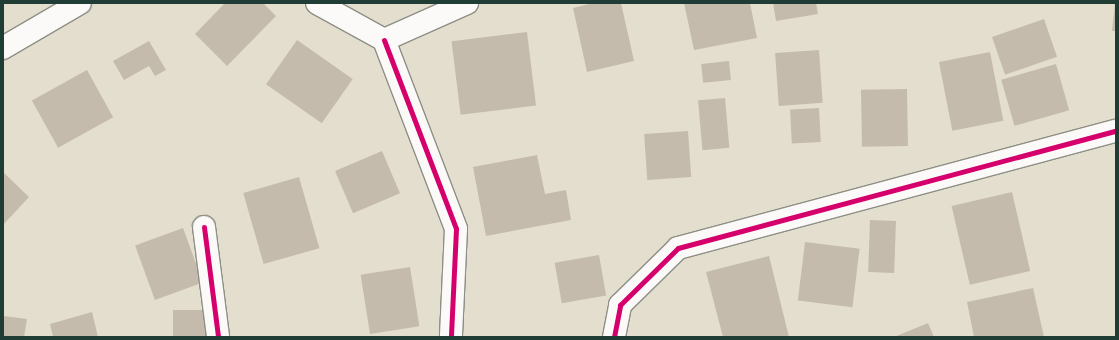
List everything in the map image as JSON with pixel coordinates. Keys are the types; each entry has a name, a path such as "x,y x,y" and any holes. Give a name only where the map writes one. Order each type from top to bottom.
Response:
{"street":[{"path":"3,48 80,3"},
{"path":"318,3 384,40 456,229 451,337"},
{"path":"384,40 466,3"},
{"path":"614,337 620,306 678,248 1116,131"},
{"path":"204,227 218,337"}],"building":[{"path":"225,3 263,3 276,16 227,66 195,34"},
{"path":"593,3 621,3 634,61 587,72 573,8"},
{"path":"684,3 750,3 757,38 694,50"},
{"path":"773,3 816,3 818,14 776,21"},
{"path":"1115,3 1116,31 1112,31"},
{"path":"1044,19 1057,57 1005,75 992,37"},
{"path":"527,32 536,105 461,115 452,41"},
{"path":"297,40 353,79 322,123 266,84"},
{"path":"149,41 166,70 155,76 149,66 124,80 113,61"},
{"path":"819,50 823,103 779,106 775,53"},
{"path":"990,52 1003,121 952,131 939,62"},
{"path":"729,61 731,80 703,83 701,64"},
{"path":"1056,64 1069,110 1014,126 1001,80"},
{"path":"87,70 113,117 58,148 32,101"},
{"path":"907,89 908,146 862,147 861,90"},
{"path":"725,98 729,148 702,150 698,100"},
{"path":"819,108 821,142 792,143 790,110"},
{"path":"688,131 691,177 647,180 644,134"},
{"path":"382,151 400,193 353,213 335,171"},
{"path":"537,155 545,194 566,190 571,220 486,236 473,167"},
{"path":"3,172 29,197 3,225"},
{"path":"299,177 319,248 264,264 243,193"},
{"path":"1012,192 1030,271 970,285 952,206"},
{"path":"870,220 896,221 894,273 868,272"},
{"path":"183,228 203,283 155,300 135,245"},
{"path":"805,242 860,249 852,307 798,301"},
{"path":"599,255 606,295 562,303 555,263"},
{"path":"769,256 789,337 723,337 706,272"},
{"path":"410,267 419,326 370,334 361,275"},
{"path":"1033,288 1044,337 974,337 967,302"},
{"path":"173,310 206,310 206,337 173,337"},
{"path":"92,312 98,337 53,337 50,324"},
{"path":"3,316 27,319 24,337 3,337"},
{"path":"928,323 934,337 894,337"}],"cycle path":[{"path":"384,40 456,229 451,337"},
{"path":"614,337 620,305 678,248 1116,131"},
{"path":"204,227 218,337"}]}
